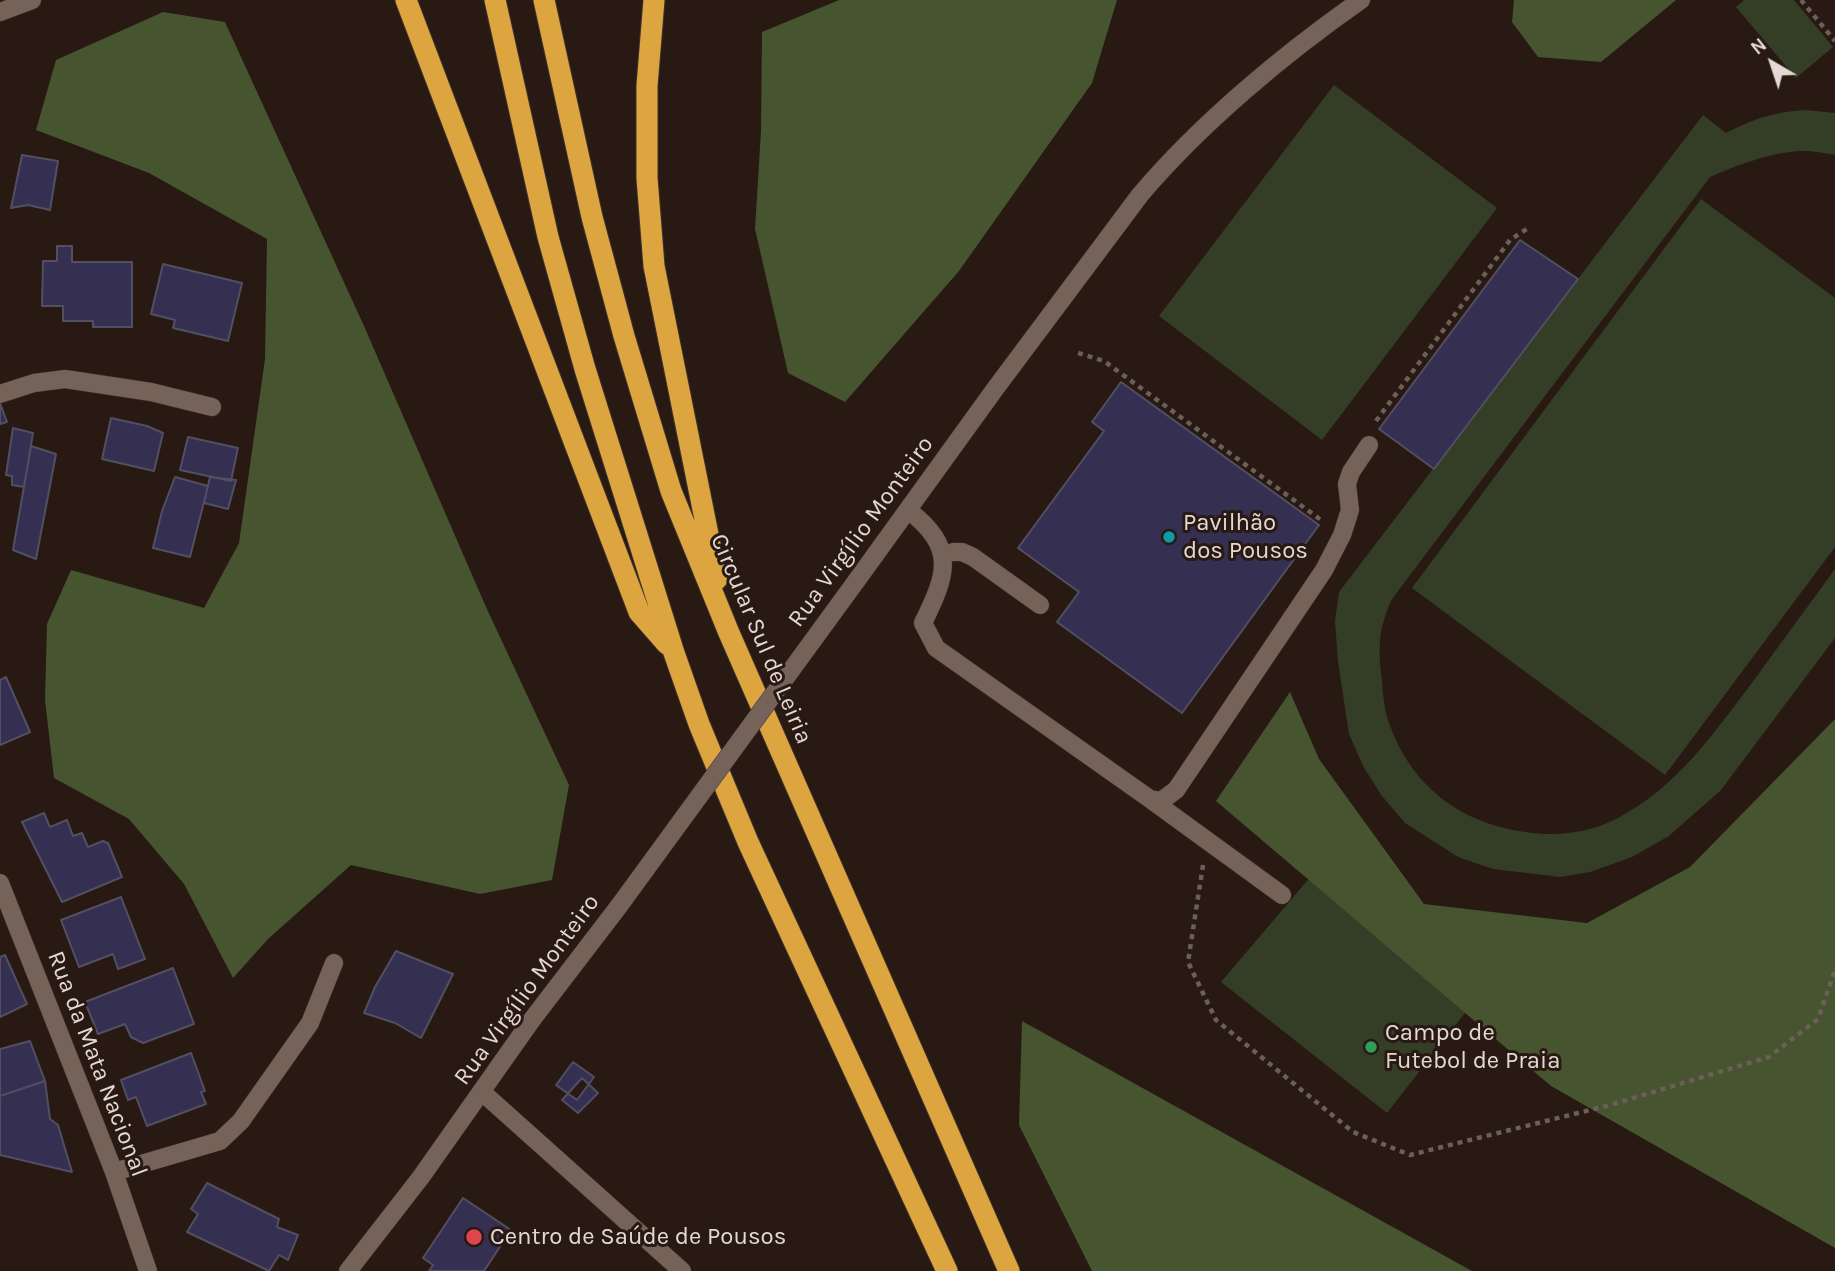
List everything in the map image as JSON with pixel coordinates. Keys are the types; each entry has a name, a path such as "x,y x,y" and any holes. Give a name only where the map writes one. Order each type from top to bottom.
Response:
{"highway":[{"path":"406,0 639,612 673,650"},
{"path":"495,0 548,237 585,369 673,650 699,724 748,842 947,1271"},
{"name":"Circular Sul de Leiria","path":"544,0 589,203 624,335 671,491 729,633 1009,1271"},
{"path":"654,0 647,86 647,178 654,266 729,633"}],"street":[{"path":"0,12 32,0"},
{"name":"Rua Virgílio Monteiro","path":"348,1271 482,1092 559,983 619,906 995,388 1140,195 1164,166 1225,109 1361,0"},
{"path":"0,394 34,383 65,379 151,392 212,407"},
{"path":"1150,799 1161,801 1176,790 1324,570 1342,535 1350,510 1347,484 1351,472 1368,445"},
{"path":"908,510 922,521 942,551 945,569 923,623 936,648 1282,895"},
{"path":"953,552 962,552 973,557 1040,605"},
{"name":"Rua da Mata Nacional","path":"0,883 7,921 114,1172 150,1268"},
{"path":"114,1172 220,1141 234,1128 276,1074 310,1023 334,963"},
{"path":"482,1092 682,1271"}],"path":[{"path":"1801,0 1835,41"},
{"path":"1368,445 1369,432 1398,391 1510,240 1528,228"},
{"path":"1078,353 1104,361 1326,524"},
{"path":"1206,840 1188,962 1216,1020 1353,1132 1410,1155 1610,1105 1769,1057 1818,1019 1835,970"}],"green space":[{"path":"839,0 1117,0 1092,83 959,271 845,402 788,373 755,229 761,131 762,32"},
{"path":"1514,0 1676,0 1601,62 1538,57 1512,22"},
{"path":"1744,0 1794,0 1833,47 1796,78 1736,7"},
{"path":"163,12 225,22 364,326 486,607 569,785 552,880 480,894 351,865 268,939 233,978 184,884 129,819 54,778 45,700 47,624 71,570 204,608 239,543 265,359 267,239 149,173 36,130 56,60"},
{"path":"1334,85 1497,208 1322,440 1159,316"},
{"path":"1805,110 1835,113 1835,155 1802,151 1778,154 1710,177 1392,599 1380,639 1384,702 1398,745 1410,765 1441,798 1479,820 1501,827 1525,832 1561,834 1595,827 1618,818 1639,805 1677,774 1724,719 1835,569 1835,638 1721,790 1669,836 1632,857 1590,872 1560,877 1493,869 1458,857 1405,823 1382,796 1364,768 1349,734 1338,661 1335,621 1339,592 1703,115 1726,133 1764,117"},
{"path":"1701,199 1835,298 1835,547 1665,775 1412,588"},
{"path":"1290,692 1319,759 1424,904 1587,923 1690,867 1835,719 1835,1248 1551,1086 1216,801"},
{"name":"Campo de Futebol de Praia","path":"1329,855 1489,982 1387,1113 1221,982"},
{"path":"1022,1021 1472,1271 1092,1271 1019,1125"}],"building":[{"path":"22,155 58,161 50,210 28,205 11,208"},
{"path":"1520,240 1578,279 1434,469 1379,429"},
{"path":"57,246 72,246 72,262 132,262 132,327 93,327 93,321 63,321 63,306 42,306 43,261 57,261"},
{"path":"163,264 242,283 228,341 173,328 175,320 151,314"},
{"name":"Pavilhão dos Pousos","path":"1121,382 1319,525 1182,713 1057,622 1079,592 1018,548 1104,431 1092,422"},
{"path":"0,403 7,422 0,424"},
{"path":"111,418 147,426 163,433 154,471 102,459"},
{"path":"13,428 33,433 24,487 12,485 12,476 6,475"},
{"path":"188,437 238,448 231,481 180,470"},
{"path":"31,446 56,454 36,559 13,550"},
{"path":"175,477 208,486 190,557 153,548 162,511"},
{"path":"210,477 236,480 228,509 204,503"},
{"path":"6,677 30,732 0,745 0,680"},
{"path":"44,813 50,827 67,820 73,836 82,833 88,847 103,841 108,843 122,877 62,902 22,822"},
{"path":"121,897 145,959 118,969 113,954 79,967 61,920"},
{"path":"396,951 453,974 421,1038 395,1023 364,1013 375,987"},
{"path":"5,955 27,1004 0,1017 0,957"},
{"path":"173,968 194,1024 143,1043 131,1037 125,1024 98,1034 85,1002"},
{"path":"30,1041 45,1081 0,1096 0,1049"},
{"path":"191,1053 205,1091 201,1092 206,1104 147,1126 136,1097 128,1100 121,1080"},
{"path":"573,1062 594,1077 577,1100 556,1085"},
{"path":"582,1078 598,1093 578,1113 562,1100"},
{"path":"45,1081 50,1119 58,1125 72,1172 0,1155 0,1096"},
{"path":"207,1183 279,1219 277,1227 298,1235 288,1260 279,1255 269,1271 187,1232 198,1214 191,1209"},
{"path":"463,1198 511,1230 484,1271 429,1271 433,1265 423,1258"}],"place":[{"name":"Pavilhão dos Pousos","path":"1169,537"},
{"name":"Campo de Futebol de Praia","path":"1371,1047"},
{"name":"Centro de Saúde de Pousos","path":"474,1237"}]}
